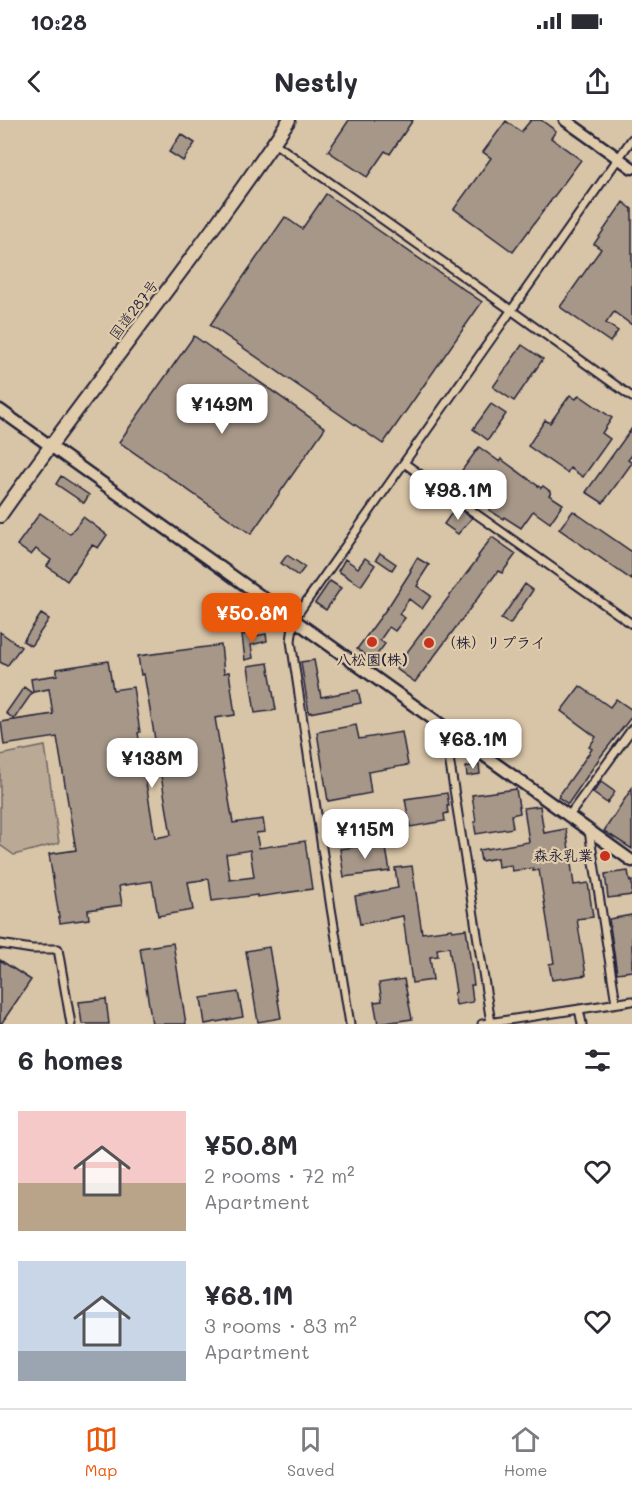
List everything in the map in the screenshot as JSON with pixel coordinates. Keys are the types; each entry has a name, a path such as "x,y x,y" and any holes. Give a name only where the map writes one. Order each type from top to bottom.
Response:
{"highway":[{"name":"国道287号","path":"0,516 223,216 289,120"}],"street":[{"path":"565,120 632,168"},
{"path":"350,1024 291,641 294,619 632,139"},
{"path":"274,143 632,397"},
{"path":"0,410 632,861"},
{"path":"404,463 632,624"},
{"path":"444,726 491,1023"},
{"path":"568,816 632,729"},
{"path":"589,831 616,1003"},
{"path":"0,944 32,950 58,949 71,1024"},
{"path":"482,1024 632,1001"},
{"path":"579,1010 582,1024"}],"shaded area":[{"path":"45,746 59,843 14,855 0,845 0,755"}],"building":[{"path":"349,120 413,120 390,154 385,151 367,177 328,151"},
{"path":"531,120 541,120 556,131 551,138 581,160 513,252 454,209 491,158 483,152 506,121 521,132"},
{"path":"181,134 195,143 183,161 169,152"},
{"path":"326,194 482,302 383,444 210,325 285,217 302,229"},
{"path":"623,202 632,209 632,325 614,312 606,323 618,331 610,342 560,307 601,249 594,244"},
{"path":"194,336 325,428 251,534 119,442"},
{"path":"522,345 543,359 514,401 493,387"},
{"path":"570,395 576,399 579,395 612,418 602,433 610,439 583,477 570,468 567,473 528,446 545,420 550,423"},
{"path":"491,404 506,414 488,440 473,429"},
{"path":"632,428 632,455 628,460 632,463 603,503 586,492"},
{"path":"479,447 500,462 501,459 541,488 543,486 551,492 549,495 563,504 550,523 533,511 521,528 489,510 496,500 460,473"},
{"path":"61,476 89,495 84,503 56,484"},
{"path":"456,507 472,518 458,534 444,524"},
{"path":"573,511 632,552 632,580 559,529"},
{"path":"40,513 70,534 83,517 107,535 98,548 92,545 67,581 47,566 51,560 36,549 31,555 17,545"},
{"path":"492,537 516,554 502,573 498,571 415,682 395,668"},
{"path":"380,553 396,564 392,570 376,559"},
{"path":"287,555 305,567 298,576 281,563"},
{"path":"365,558 375,565 361,586 338,571 345,559 358,568"},
{"path":"417,558 429,565 417,586 431,596 422,609 409,599 399,614 405,618 395,631 389,627 380,640 385,644 373,660 357,649 390,604"},
{"path":"330,581 341,588 326,610 315,603"},
{"path":"525,584 533,590 510,624 501,619"},
{"path":"41,614 49,619 31,646 23,641"},
{"path":"0,632 21,647 7,666 0,662"},
{"path":"249,634 250,637 266,634 267,641 251,645 253,658 245,660 242,635"},
{"path":"221,645 224,673 229,672 235,715 215,718 233,823 263,819 265,832 256,833 259,848 305,841 312,889 212,901 209,879 188,882 193,910 158,916 152,881 119,886 122,905 88,910 89,919 60,923 49,854 76,850 57,737 4,745 1,722 53,714 49,689 33,692 31,679 57,675 57,669 108,661 113,690 133,687 155,838 171,835 144,674 141,675 138,656","holes":["250,850 254,877 230,880 226,854"]},
{"path":"314,660 321,697 358,690 361,703 309,713 301,662"},
{"path":"268,663 276,710 255,713 248,666"},
{"path":"580,686 610,707 616,699 632,710 632,716 568,804 558,797 592,749 589,747 596,737 561,711"},
{"path":"24,687 32,693 14,719 6,713"},
{"path":"356,725 359,739 402,732 408,765 368,772 371,793 328,801 317,732"},
{"path":"479,764 480,774 467,776 466,767"},
{"path":"601,782 615,792 607,803 593,793"},
{"path":"632,788 632,849 604,831"},
{"path":"516,789 520,813 511,815 513,828 476,834 472,795"},
{"path":"447,793 449,806 447,806 448,813 444,814 445,821 410,827 405,799"},
{"path":"540,806 544,833 566,829 574,885 588,883 593,917 577,919 586,975 552,980 549,964 554,963 539,870 533,871 533,868 512,871 511,865 498,867 497,858 481,861 479,850 529,842 524,808"},
{"path":"385,843 390,871 344,877 340,849"},
{"path":"412,866 422,933 466,929 474,985 471,985 473,1002 456,1005 449,947 437,949 438,956 430,957 433,980 412,983 403,916 360,924 355,896 398,888 395,868"},
{"path":"628,871 630,882 632,881 632,895 608,898 605,874"},
{"path":"632,915 632,971 617,973 609,919"},
{"path":"173,943 186,1024 152,1024 140,948"},
{"path":"269,947 281,1018 258,1022 246,951"},
{"path":"0,960 31,980 1,1024 0,1024"},
{"path":"404,979 412,1019 378,1024 374,1002 382,1001 379,983"},
{"path":"238,992 243,1017 205,1024 201,998"},
{"path":"106,999 109,1024 82,1024 79,1002"}],"place":[{"name":"八松園(株)","path":"372,642"},
{"name":"（株）リプライ","path":"429,643"},
{"name":"森永乳業","path":"605,856"}]}
